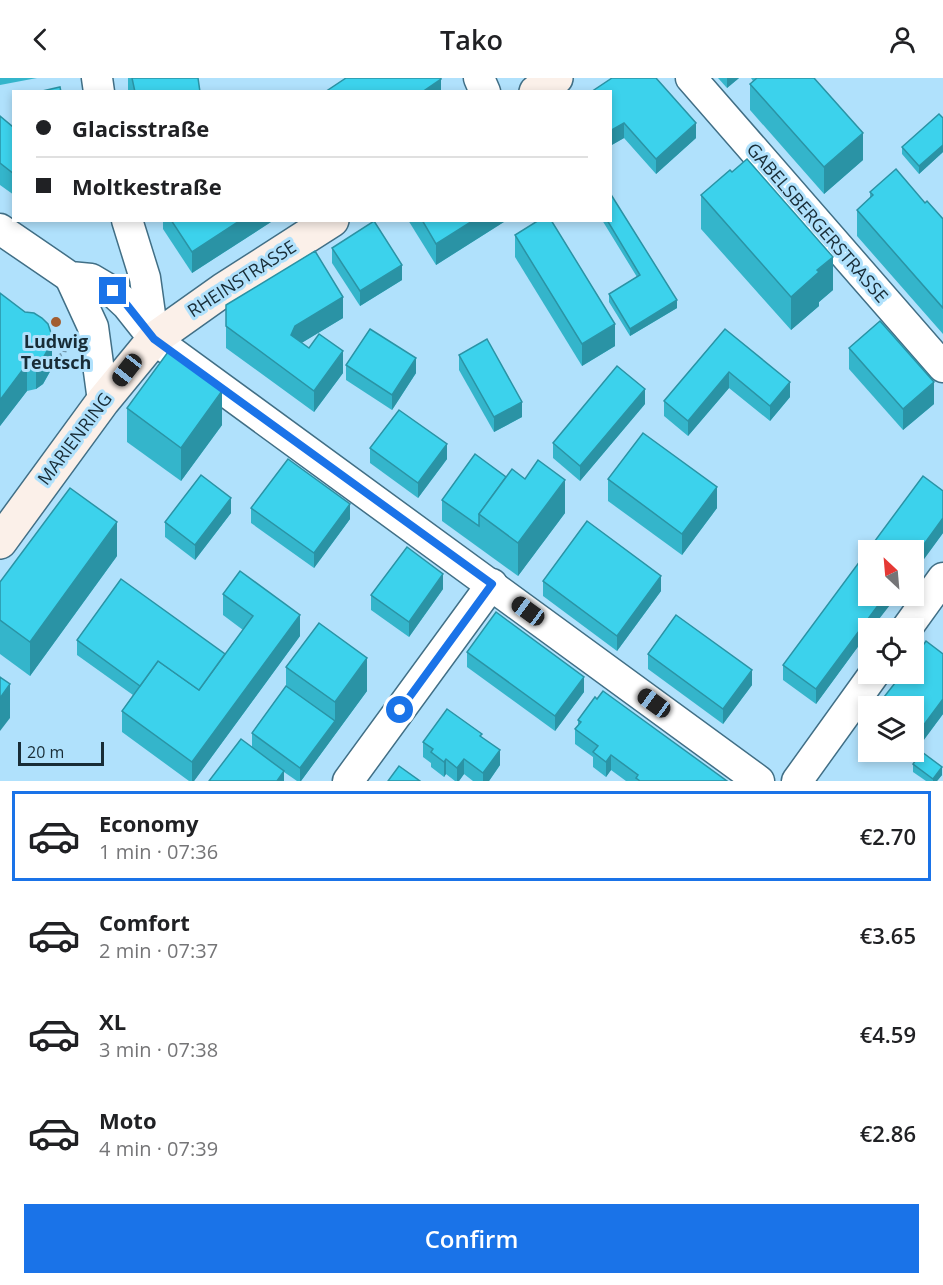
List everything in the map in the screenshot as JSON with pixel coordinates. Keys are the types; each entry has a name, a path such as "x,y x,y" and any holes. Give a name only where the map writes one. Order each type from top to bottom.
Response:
{"main road":[{"path":"539,90 556,78"},
{"name":"RHEINSTRASSE","path":"154,339 222,290 329,222"},
{"name":"MARIENRING","path":"0,542 103,401 154,339"}],"street":[{"name":"GABELSBERGERSTRASSE","path":"691,78 943,367"},
{"path":"128,222 145,278 154,339"},
{"path":"0,229 70,277 91,279 113,291 154,339 759,781"},
{"path":"70,277 93,327 103,401"},
{"path":"914,618 943,578"},
{"path":"348,781 492,584"},
{"path":"797,781 867,684"}],"path":[{"path":"51,359 64,354"}],"building":[{"path":"132,78 198,78 200,90 135,90"},
{"path":"346,78 441,78 425,90 328,90"},
{"path":"612,78 656,78 696,123 656,159 624,123 612,130 612,90 594,90"},
{"path":"757,78 814,78 863,133 824,167 750,84"},
{"path":"939,114 943,118 943,145 919,166 902,147"},
{"path":"0,116 12,126 12,172 0,163"},
{"path":"747,159 833,257 791,297 701,195 730,170 732,172"},
{"path":"896,169 925,203 927,201 943,219 943,308 857,210 873,195 870,192"},
{"path":"612,196 677,300 630,329 609,294 640,275 608,222 612,222"},
{"path":"172,222 238,222 192,252"},
{"path":"375,222 402,265 360,291 332,248"},
{"path":"423,222 471,222 436,244"},
{"path":"536,222 552,222 615,324 582,344 515,235"},
{"path":"315,251 343,297 295,326 291,335 309,348 319,334 343,351 314,391 226,326 226,305"},
{"path":"0,293 25,312 34,313 42,318 48,324 52,342 43,358 27,364 0,400"},
{"path":"880,321 934,382 903,409 849,348"},
{"path":"370,329 416,358 392,395 346,365"},
{"path":"725,329 790,382 770,406 729,372 688,421 664,401"},
{"path":"487,339 522,402 494,417 459,355"},
{"path":"168,352 222,391 181,448 127,408"},
{"path":"617,366 645,389 580,466 553,443"},
{"path":"399,410 447,444 418,483 370,448"},
{"path":"643,433 717,487 682,534 608,479"},
{"path":"475,454 506,477 479,514 479,526 442,500"},
{"path":"288,459 350,504 314,553 251,508"},
{"path":"538,460 565,480 518,543 479,514 512,469 525,479"},
{"path":"201,475 231,498 195,545 165,522"},
{"path":"923,476 943,491 943,518 924,544 924,540 875,540"},
{"path":"70,488 117,522 30,642 0,620 0,582"},
{"path":"587,521 661,576 617,636 543,581"},
{"path":"407,547 443,574 409,622 371,595"},
{"path":"858,564 858,606 878,606 869,618 858,618 858,632 816,689 783,665"},
{"path":"240,571 300,615 192,762 122,711 158,661 199,690 253,616 223,594"},
{"path":"121,579 225,654 199,690 158,661 140,686 77,640"},
{"path":"496,612 584,677 555,716 467,652"},
{"path":"676,615 752,670 723,709 648,654"},
{"path":"319,623 367,658 335,702 286,667"},
{"path":"926,641 943,654 943,699 924,725 924,696 885,696 894,684 924,684 924,644"},
{"path":"0,677 10,684 0,698"},
{"path":"286,686 335,721 300,768 252,733"},
{"path":"603,691 727,781 640,781 636,778 638,775 611,755 606,762 593,752 598,746 575,729 581,722 578,720 595,697 597,699"},
{"path":"447,709 500,750 483,773 464,759 457,768 446,759 444,762 431,752 433,749 423,742"},
{"path":"241,739 284,771 277,781 209,781"},
{"path":"924,754 942,767 933,779 913,764 924,762"},
{"path":"399,766 420,781 388,781"}],"place":[{"name":"Ludwig Teutsch","path":"56,322"}],"route":[{"path":"113,291 154,339 492,584 400,710"}]}
